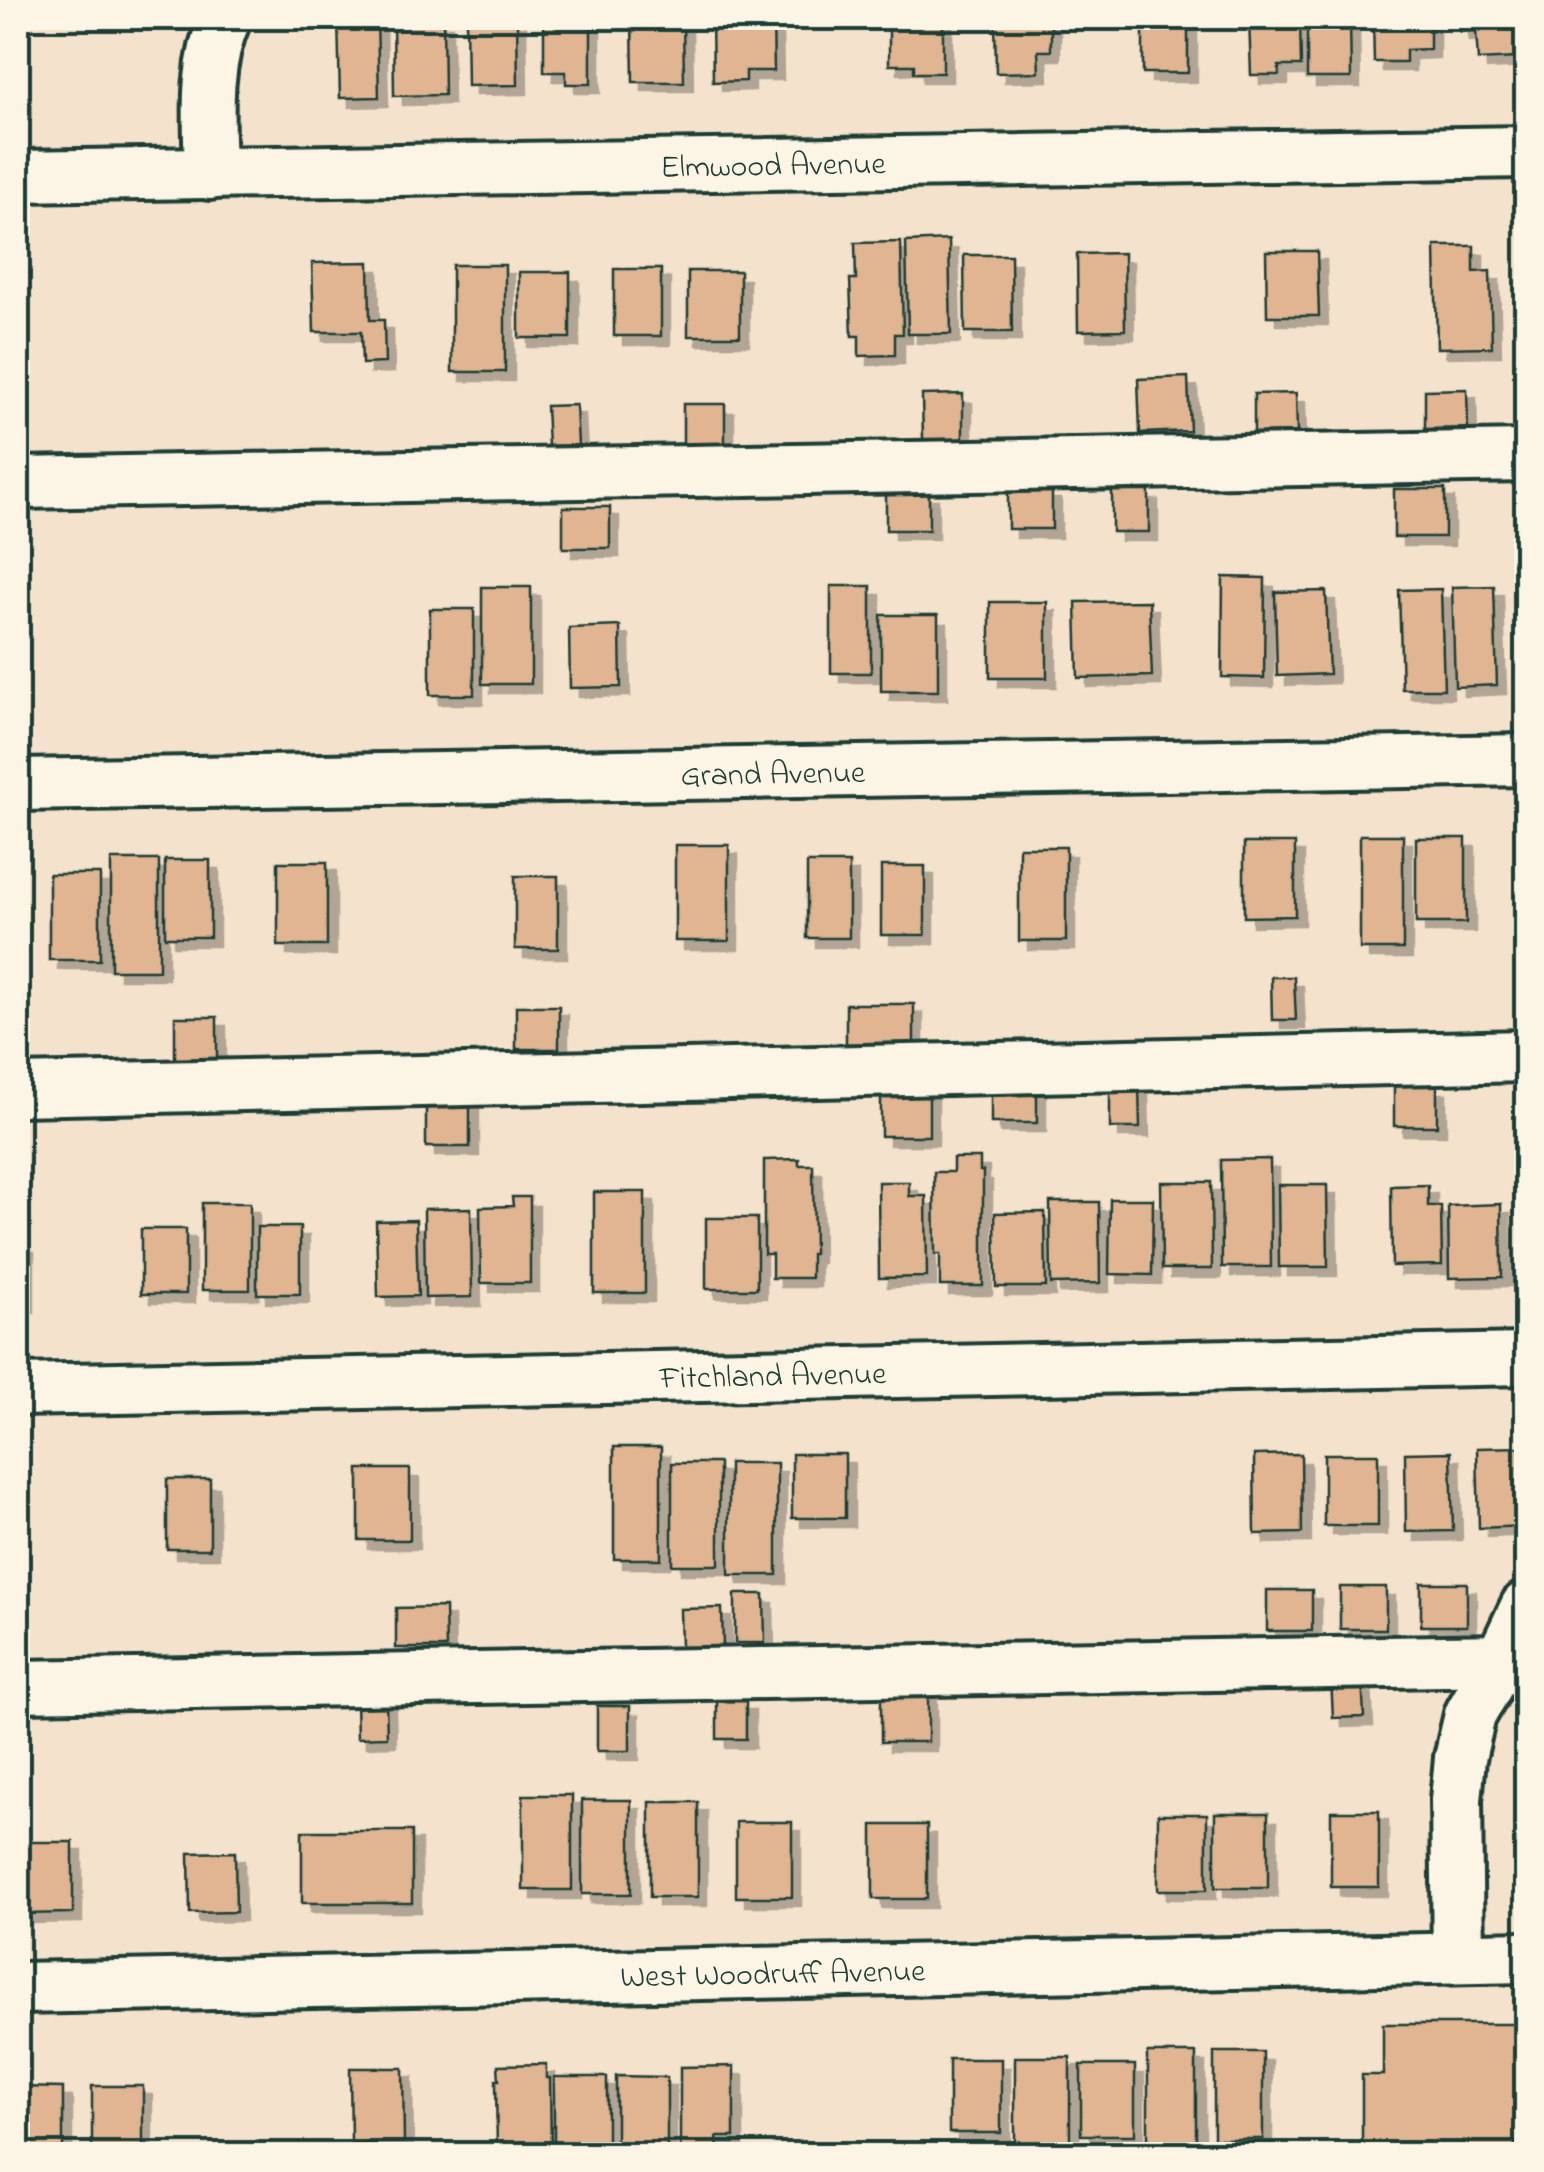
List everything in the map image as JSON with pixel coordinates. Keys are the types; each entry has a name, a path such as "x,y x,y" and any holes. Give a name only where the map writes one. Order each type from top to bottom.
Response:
{"street":[{"path":"210,174 208,82 214,43 225,18"},
{"name":"Elmwood Avenue","path":"18,176 1526,152"},
{"path":"18,483 1526,456"},
{"name":"Grand Avenue","path":"18,785 1526,760"},
{"path":"18,1090 1526,1056"},
{"name":"Fitchland Avenue","path":"18,1390 1526,1359"},
{"path":"1458,1958 1456,1800 1460,1758 1470,1715 1526,1607"},
{"path":"18,1686 1501,1660"},
{"name":"West Woodruff Avenue","path":"18,1988 1526,1956"}],"building":[{"path":"338,18 377,18 379,97 340,98"},
{"path":"393,18 443,18 444,95 394,96"},
{"path":"466,18 517,18 518,85 467,86"},
{"path":"544,18 591,18 591,84 566,84 566,72 544,72"},
{"path":"632,18 683,18 684,82 633,82"},
{"path":"712,18 773,18 774,71 746,71 746,81 713,82"},
{"path":"889,18 943,18 943,73 914,73 914,65 889,65"},
{"path":"995,18 1051,18 1051,51 1038,51 1039,72 996,73"},
{"path":"1143,18 1188,18 1188,73 1143,73"},
{"path":"1249,18 1300,18 1301,66 1279,66 1279,75 1251,75"},
{"path":"1307,18 1350,18 1351,78 1307,78"},
{"path":"1373,18 1430,18 1430,49 1406,50 1406,62 1374,62"},
{"path":"1459,18 1516,18 1517,58 1478,60 1476,31 1460,32"},
{"path":"949,240 951,334 908,334 906,242"},
{"path":"901,242 903,334 895,334 895,355 859,356 859,336 852,336 850,279 856,279 855,243"},
{"path":"1435,246 1474,246 1474,272 1490,271 1492,347 1437,348"},
{"path":"1266,251 1317,251 1319,316 1267,316"},
{"path":"1124,253 1125,330 1078,331 1077,254"},
{"path":"964,255 1011,255 1012,332 965,332"},
{"path":"369,262 370,320 384,320 385,363 362,364 361,332 314,332 312,263"},
{"path":"452,265 505,265 505,372 452,372"},
{"path":"614,269 661,269 661,336 614,336"},
{"path":"688,271 740,271 740,336 688,336"},
{"path":"519,272 570,272 570,338 519,338"},
{"path":"1188,377 1190,431 1140,433 1138,379"},
{"path":"1467,389 1468,428 1425,429 1425,390"},
{"path":"1296,393 1297,432 1254,433 1254,394"},
{"path":"963,394 963,440 923,440 922,395"},
{"path":"683,404 725,404 725,444 683,444"},
{"path":"576,405 578,445 548,446 546,406"},
{"path":"1394,489 1445,489 1445,537 1394,537"},
{"path":"1008,490 1052,490 1052,529 1008,529"},
{"path":"886,491 929,491 929,530 886,530"},
{"path":"1112,491 1149,491 1149,532 1112,532"},
{"path":"563,507 610,507 610,548 563,548"},
{"path":"1223,577 1265,578 1264,678 1222,677"},
{"path":"831,586 871,586 871,673 831,673"},
{"path":"1494,586 1497,685 1455,687 1452,587"},
{"path":"482,587 531,587 531,684 482,684"},
{"path":"1441,589 1444,689 1402,689 1399,590"},
{"path":"1326,591 1329,674 1277,676 1275,592"},
{"path":"1149,601 1152,676 1078,678 1076,602"},
{"path":"990,602 1047,602 1047,678 990,678"},
{"path":"430,609 474,609 474,695 430,695"},
{"path":"881,615 938,615 938,691 881,691"},
{"path":"620,626 621,687 570,688 569,628"},
{"path":"1360,835 1403,835 1403,949 1360,949"},
{"path":"1416,838 1466,838 1466,923 1416,923"},
{"path":"1244,843 1295,843 1295,916 1244,917"},
{"path":"675,845 729,845 729,941 675,941"},
{"path":"1019,847 1066,847 1066,941 1019,941"},
{"path":"111,860 159,860 159,970 111,970"},
{"path":"165,860 210,860 210,937 165,937"},
{"path":"278,862 327,862 327,946 278,946"},
{"path":"807,863 849,863 849,938 807,938"},
{"path":"881,866 925,866 925,935 881,935"},
{"path":"49,874 100,874 100,960 49,960"},
{"path":"515,876 558,876 558,949 515,949"},
{"path":"1271,977 1294,977 1296,1020 1272,1020"},
{"path":"846,1004 914,1004 914,1044 846,1044"},
{"path":"516,1006 559,1006 559,1049 516,1049"},
{"path":"175,1017 217,1017 217,1060 175,1060"},
{"path":"1110,1085 1139,1085 1140,1128 1110,1128"},
{"path":"1394,1085 1437,1085 1437,1126 1394,1126"},
{"path":"991,1086 1037,1086 1037,1123 991,1123"},
{"path":"881,1090 929,1090 929,1136 881,1136"},
{"path":"426,1101 470,1101 470,1147 426,1147"},
{"path":"953,1158 980,1158 983,1286 940,1286 940,1254 935,1254 934,1172 953,1172"},
{"path":"799,1159 799,1165 813,1165 811,1278 772,1278 772,1254 764,1254 764,1160"},
{"path":"1270,1159 1271,1267 1222,1267 1221,1160"},
{"path":"878,1182 909,1182 909,1196 926,1196 927,1277 879,1278"},
{"path":"1161,1182 1211,1182 1212,1269 1162,1269"},
{"path":"1278,1185 1327,1185 1328,1267 1279,1267"},
{"path":"1428,1185 1428,1206 1441,1206 1442,1265 1392,1266 1391,1186"},
{"path":"594,1192 645,1192 645,1293 594,1293"},
{"path":"512,1197 530,1197 530,1283 481,1283 480,1207 513,1206"},
{"path":"1110,1199 1153,1199 1152,1275 1109,1274"},
{"path":"1050,1202 1099,1202 1100,1283 1051,1284"},
{"path":"202,1203 250,1203 250,1290 202,1290"},
{"path":"1501,1204 1502,1277 1449,1278 1448,1206"},
{"path":"471,1208 472,1297 425,1298 424,1209"},
{"path":"1045,1212 1046,1287 996,1287 995,1213"},
{"path":"706,1218 757,1218 757,1289 706,1289"},
{"path":"416,1220 418,1296 378,1297 376,1221"},
{"path":"257,1227 300,1227 300,1294 257,1294"},
{"path":"141,1229 186,1229 186,1294 141,1294"},
{"path":"18,1243 25,1243 25,1304 18,1304"},
{"path":"614,1447 661,1447 661,1559 614,1559"},
{"path":"1523,1447 1525,1526 1479,1528 1477,1448"},
{"path":"1451,1452 1453,1531 1406,1532 1405,1453"},
{"path":"792,1454 845,1454 845,1518 792,1518"},
{"path":"1301,1454 1302,1533 1255,1534 1254,1455"},
{"path":"1324,1454 1378,1454 1378,1526 1324,1526"},
{"path":"672,1463 719,1463 719,1565 672,1565"},
{"path":"729,1463 777,1463 777,1575 729,1575"},
{"path":"359,1469 410,1469 410,1540 359,1540"},
{"path":"167,1479 210,1479 210,1549 167,1549"},
{"path":"1421,1583 1467,1583 1467,1626 1421,1626"},
{"path":"1340,1587 1386,1587 1386,1629 1340,1629"},
{"path":"1267,1590 1312,1590 1312,1631 1267,1631"},
{"path":"735,1594 764,1594 765,1643 735,1643"},
{"path":"445,1607 446,1648 396,1648 396,1608"},
{"path":"722,1608 723,1647 681,1648 680,1609"},
{"path":"1362,1676 1364,1717 1333,1718 1331,1678"},
{"path":"881,1691 928,1691 928,1742 881,1742"},
{"path":"356,1701 386,1701 387,1737 357,1738"},
{"path":"717,1701 746,1701 746,1739 717,1739"},
{"path":"597,1706 630,1706 630,1751 597,1751"},
{"path":"523,1795 572,1795 572,1890 523,1890"},
{"path":"582,1800 631,1800 631,1894 582,1894"},
{"path":"650,1802 698,1802 698,1897 650,1897"},
{"path":"1331,1811 1379,1811 1379,1887 1331,1887"},
{"path":"1215,1813 1268,1813 1268,1888 1215,1888"},
{"path":"1158,1814 1207,1814 1207,1890 1158,1890"},
{"path":"736,1822 792,1822 792,1897 736,1897"},
{"path":"873,1825 927,1825 927,1899 873,1899"},
{"path":"302,1831 412,1831 412,1903 302,1903"},
{"path":"21,1842 73,1842 73,1913 21,1914"},
{"path":"235,1852 236,1912 190,1913 189,1853"},
{"path":"1383,2024 1526,2024 1526,2121 1513,2149 1362,2149 1362,2075 1383,2075"},
{"path":"1214,2052 1263,2052 1263,2139 1214,2139"},
{"path":"1148,2053 1196,2053 1196,2144 1148,2144"},
{"path":"1015,2057 1070,2057 1070,2151 1015,2151"},
{"path":"949,2059 1001,2059 1001,2133 949,2133"},
{"path":"546,2064 546,2078 550,2078 551,2154 497,2154 498,2065"},
{"path":"1081,2065 1135,2065 1135,2135 1081,2135"},
{"path":"734,2066 734,2137 717,2137 718,2149 680,2149 680,2067"},
{"path":"350,2068 403,2068 404,2142 351,2143"},
{"path":"616,2076 667,2077 667,2154 616,2154"},
{"path":"554,2077 607,2077 607,2144 554,2144"},
{"path":"92,2086 143,2086 143,2151 92,2151"},
{"path":"19,2087 63,2088 63,2154 19,2154"}]}
